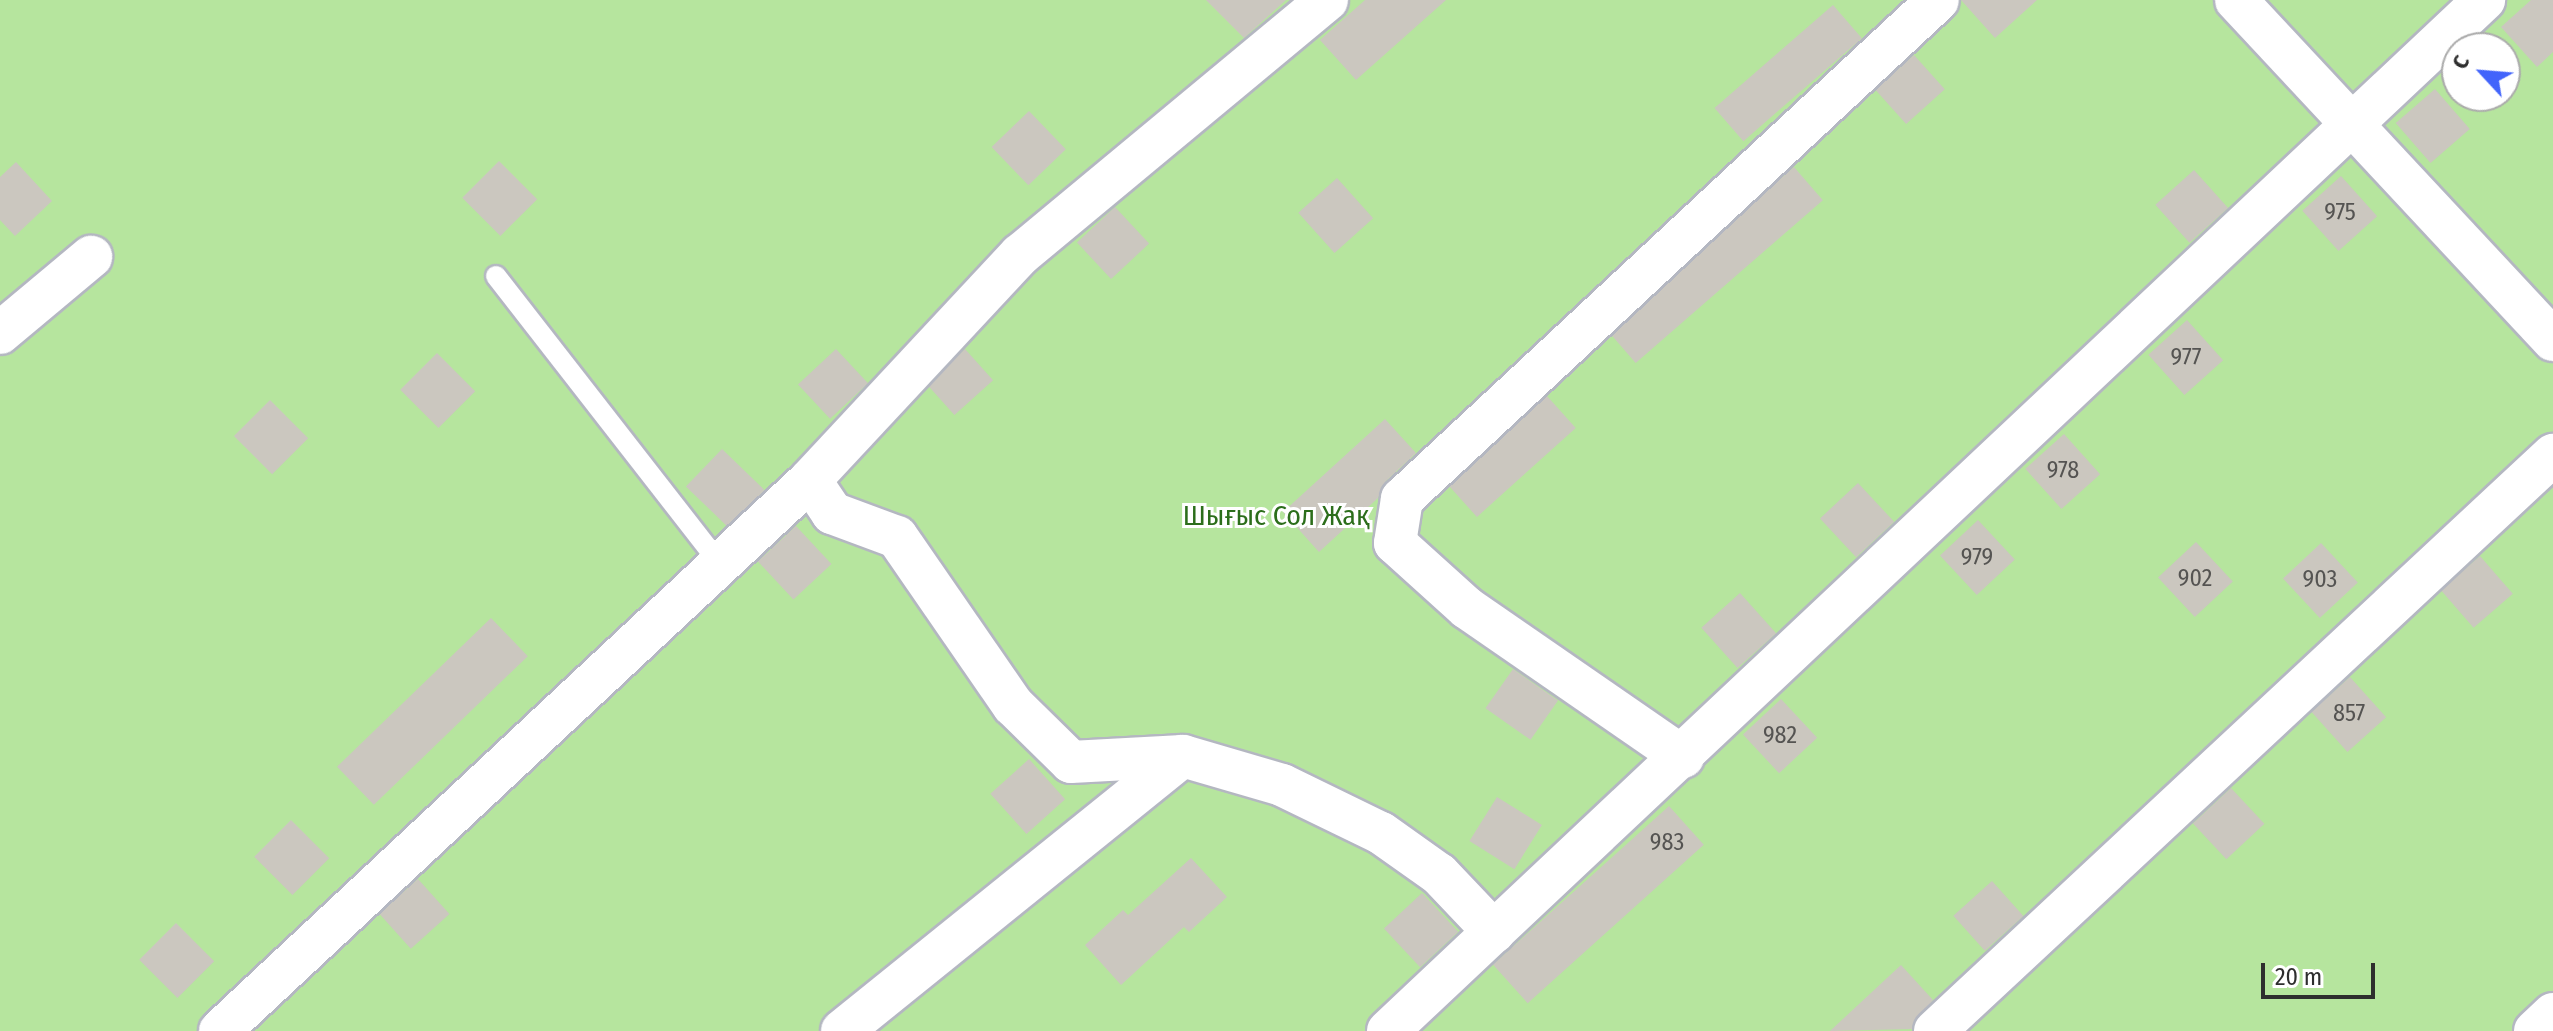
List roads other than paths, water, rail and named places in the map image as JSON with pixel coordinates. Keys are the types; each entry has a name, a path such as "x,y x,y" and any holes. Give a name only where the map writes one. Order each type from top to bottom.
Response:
{"street":[{"path":"220,1031 810,480 1020,255 1327,0"},
{"path":"1683,757 1467,608 1395,543 1402,499 1938,0"},
{"path":"2236,0 2352,120 2553,340"},
{"path":"1388,1031 1683,757 2352,120 2484,0"},
{"path":"0,333 91,257"},
{"path":"1935,1031 2553,455"},
{"path":"810,480 832,513 897,537 1013,705 1071,762 1183,756 1282,785 1381,833 1439,874 1494,932"},
{"path":"842,1031 1183,756"},
{"path":"2535,1031 2553,1014"}],"lane":[{"path":"496,276 720,564"}],"park label":[{"name":"Шығыс Сол Жақ","path":"1276,516"}]}
